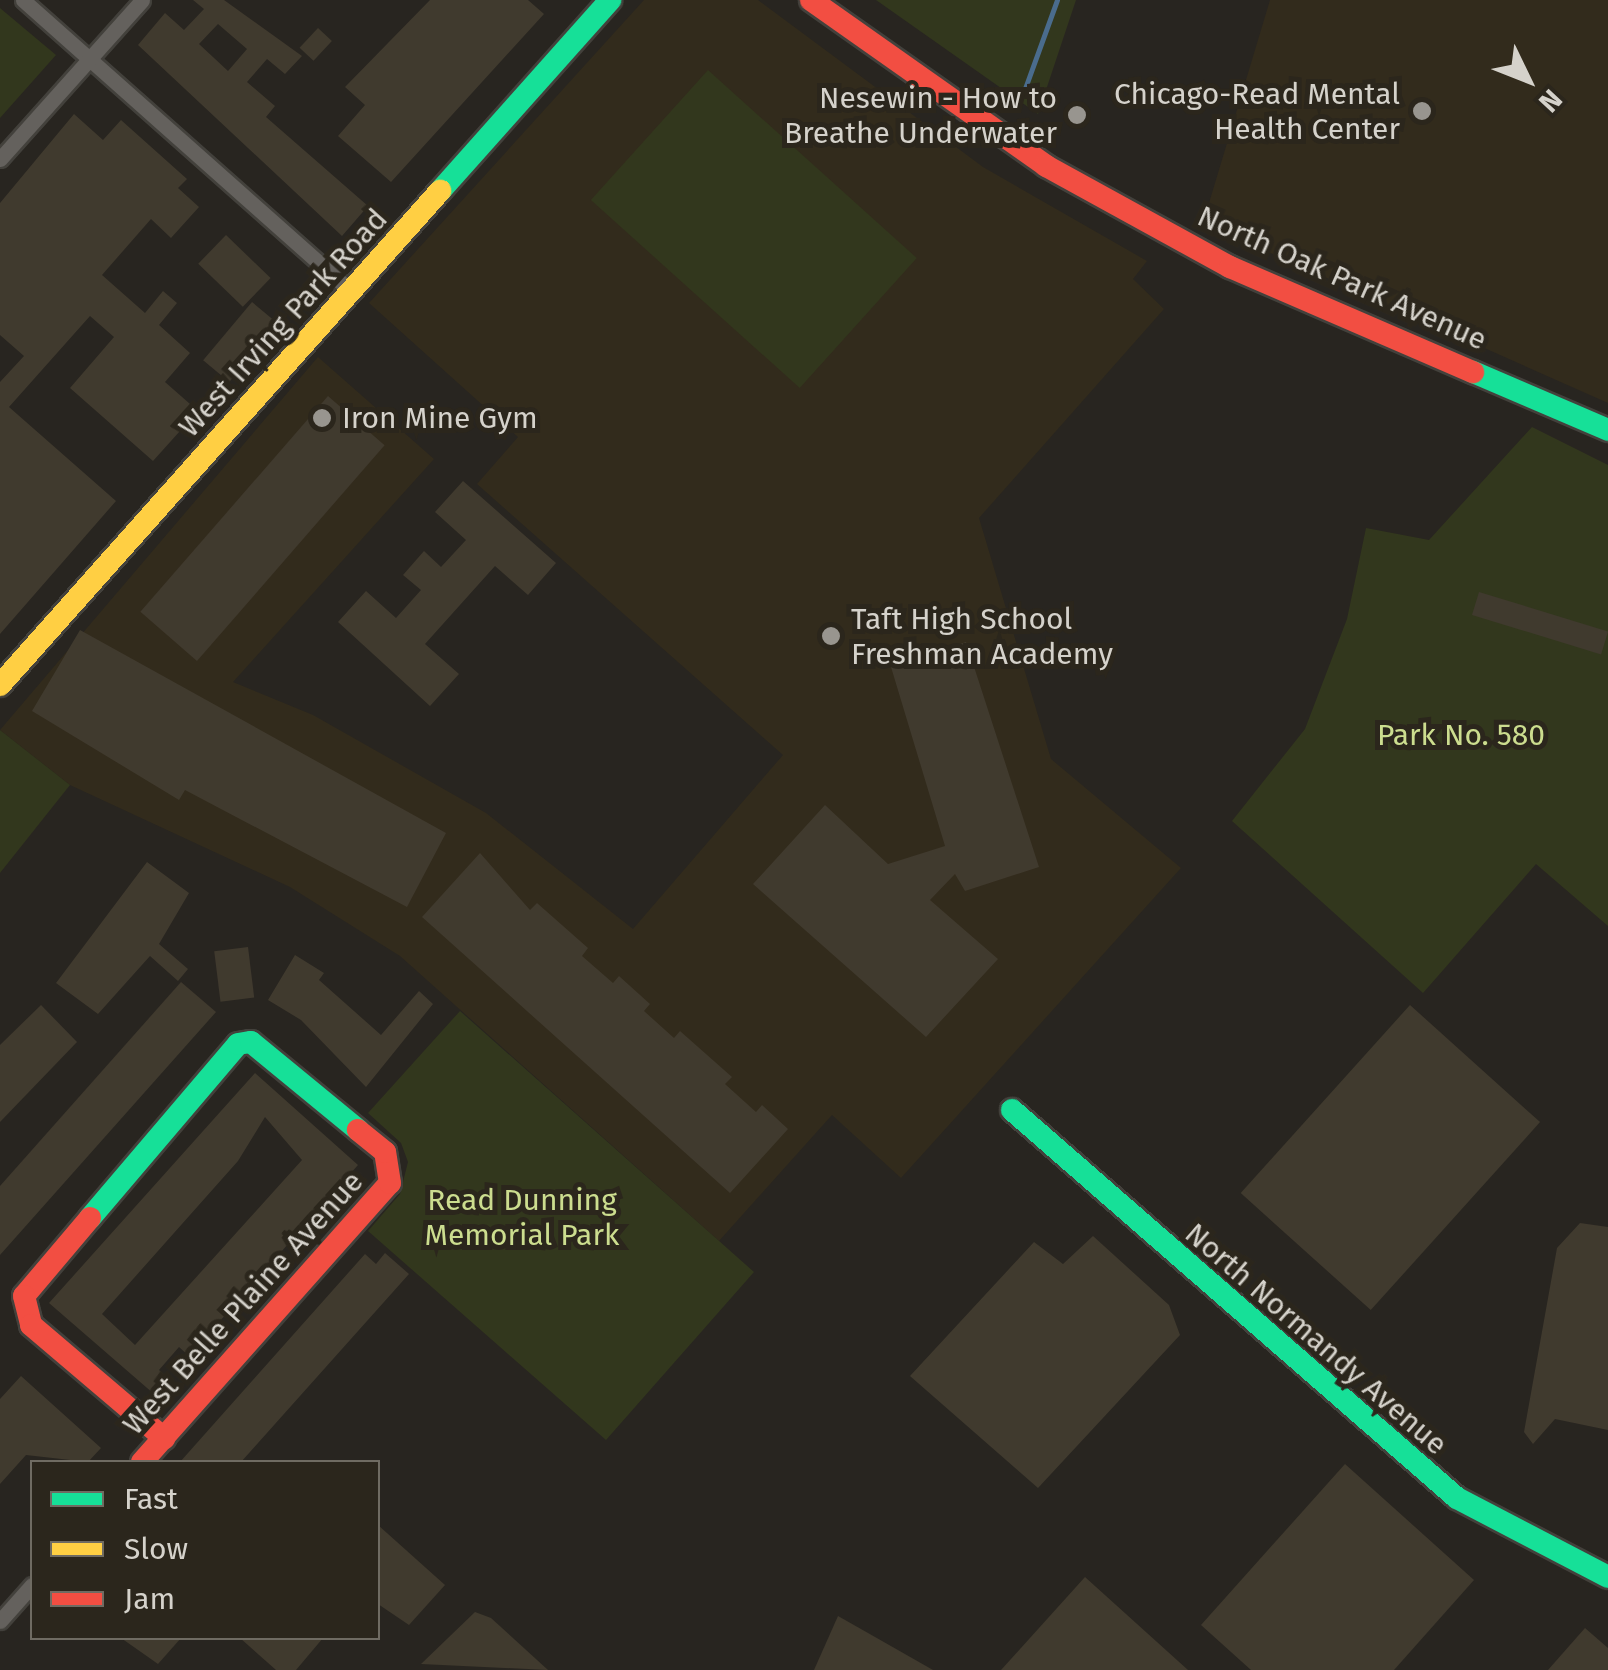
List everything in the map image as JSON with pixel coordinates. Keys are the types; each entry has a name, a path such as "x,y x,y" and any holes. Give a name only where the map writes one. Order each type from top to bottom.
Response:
{"street":[{"path":"23,0 350,291"},
{"path":"0,159 142,0"},
{"name":"West Irving Park Road","path":"0,685 610,0"},
{"name":"North Oak Park Avenue","path":"811,0 1046,166 1230,267 1608,430"},
{"name":"West Belle Plaine Avenue","path":"144,1460 164,1438 390,1183 385,1152 266,1046 238,1044 24,1296 32,1325 164,1438"},
{"name":"North Normandy Avenue","path":"1012,1110 1457,1498 1608,1576"},
{"path":"0,1621 30,1587"}],"shaded area":[{"name":"Taft High School Freshman Academy","path":"644,0 758,0 983,167 1147,261 1133,279 1164,309 979,518 1051,759 1181,868 901,1178 832,1115 719,1241 400,956 290,887 70,785 0,730 318,357 434,459 233,682 313,715 486,813 633,929 783,755 477,484 518,437 369,303"},
{"name":"Chicago-Read Mental Health Center","path":"1270,0 1608,0 1608,403 1203,223"}],"green space":[{"path":"876,0 1076,0 1038,114"},
{"path":"0,8 56,55 0,118"},
{"path":"708,70 917,258 800,388 591,200"},
{"name":"Park No. 580","path":"1532,427 1608,465 1608,926 1536,864 1423,993 1232,821 1305,729 1347,619 1366,528 1429,540"},
{"path":"0,730 70,785 0,873"},
{"name":"Read Dunning Memorial Park","path":"460,1011 754,1272 606,1440 368,1231 400,1194 408,1162 401,1143 368,1113"}],"building":[{"path":"193,0 224,0 302,56 285,74 267,59 247,82 275,106 266,117 368,206 342,236 138,45 165,13 184,30 204,9","holes":["218,24 247,49 228,71 199,44"]},
{"path":"430,0 528,0 544,14 391,182 338,136 365,105 345,87"},
{"path":"318,28 332,41 313,61 300,48"},
{"path":"74,114 103,140 121,120 187,179 178,188 199,207 171,238 151,219 102,275 145,313 163,291 177,303 159,325 190,353 165,382 198,411 153,461 70,388 114,337 90,316 9,407 116,501 0,634 0,382 24,356 0,335 0,203"},
{"path":"226,235 271,278 243,307 198,264"},
{"path":"252,302 278,324 229,382 203,360"},
{"path":"328,396 385,445 197,661 140,612"},
{"path":"463,481 556,563 528,595 495,566 425,644 459,674 430,706 338,622 366,591 396,618 421,590 403,575 424,551 441,567 466,540 435,512"},
{"path":"1479,592 1608,631 1601,654 1472,615"},
{"path":"80,630 446,833 407,907 185,790 179,800 32,711"},
{"path":"966,642 1039,867 965,891 955,874 930,900 998,959 926,1037 753,884 825,805 888,864 945,846 891,667"},
{"path":"480,853 530,910 537,903 588,948 582,956 613,983 619,976 650,1004 644,1011 674,1038 680,1031 732,1077 725,1084 756,1112 762,1105 788,1129 730,1193 422,917"},
{"path":"147,862 189,893 159,944 188,969 178,981 150,956 98,1014 56,983"},
{"path":"248,947 254,998 220,1002 214,951"},
{"path":"295,955 324,973 319,980 381,1035 419,991 433,1004 366,1087 301,1020 268,1000"},
{"path":"181,982 216,1012 0,1255 0,1186"},
{"path":"41,1005 77,1042 0,1122 0,1045"},
{"path":"1410,1005 1540,1122 1371,1310 1241,1193"},
{"path":"255,1073 358,1165 189,1356 179,1347 159,1370 168,1378 154,1394 49,1303","holes":["265,1117 302,1160 135,1345 102,1314 238,1161"]},
{"path":"1580,1223 1608,1227 1608,1430 1555,1419 1533,1444 1524,1432 1557,1248"},
{"path":"1093,1236 1169,1305 1180,1335 1038,1488 910,1376 1034,1242 1063,1264"},
{"path":"385,1253 409,1274 243,1460 182,1460 365,1254 376,1264"},
{"path":"21,1376 101,1448 90,1460 26,1455 0,1484 0,1399"},
{"path":"1345,1464 1474,1580 1394,1670 1251,1670 1201,1625"},
{"path":"380,1527 445,1585 409,1625 380,1605"},
{"path":"1085,1577 1188,1670 1001,1670"},
{"path":"475,1612 491,1618 548,1670 421,1664"},
{"path":"838,1616 868,1633 933,1670 814,1670"},
{"path":"1585,1628 1608,1648 1608,1670 1548,1670"},
{"path":"124,1640 179,1640 158,1664"},
{"path":"242,1640 321,1640 296,1670 276,1670"}],"waterway":[{"path":"1024,91 1057,0"}],"traffic: fast":[{"path":"440,191 610,0"},
{"path":"1473,372 1608,430"},
{"path":"90,1218 238,1044 251,1042 358,1130"},
{"path":"1012,1110 1457,1498 1608,1577"}],"traffic: slow":[{"path":"0,685 440,191"}],"traffic: jam":[{"path":"811,0 1046,166 1230,267 1473,372"},
{"path":"144,1460 390,1183 385,1152 358,1130"},
{"path":"90,1218 24,1296 31,1325 164,1438"}],"place":[{"name":"Chicago-Read Mental Health Center","path":"1422,111"},
{"name":"Nesewin - How to Breathe Underwater","path":"1077,115"},
{"name":"Iron Mine Gym","path":"322,418"},
{"name":"Taft High School Freshman Academy","path":"831,636"}]}
